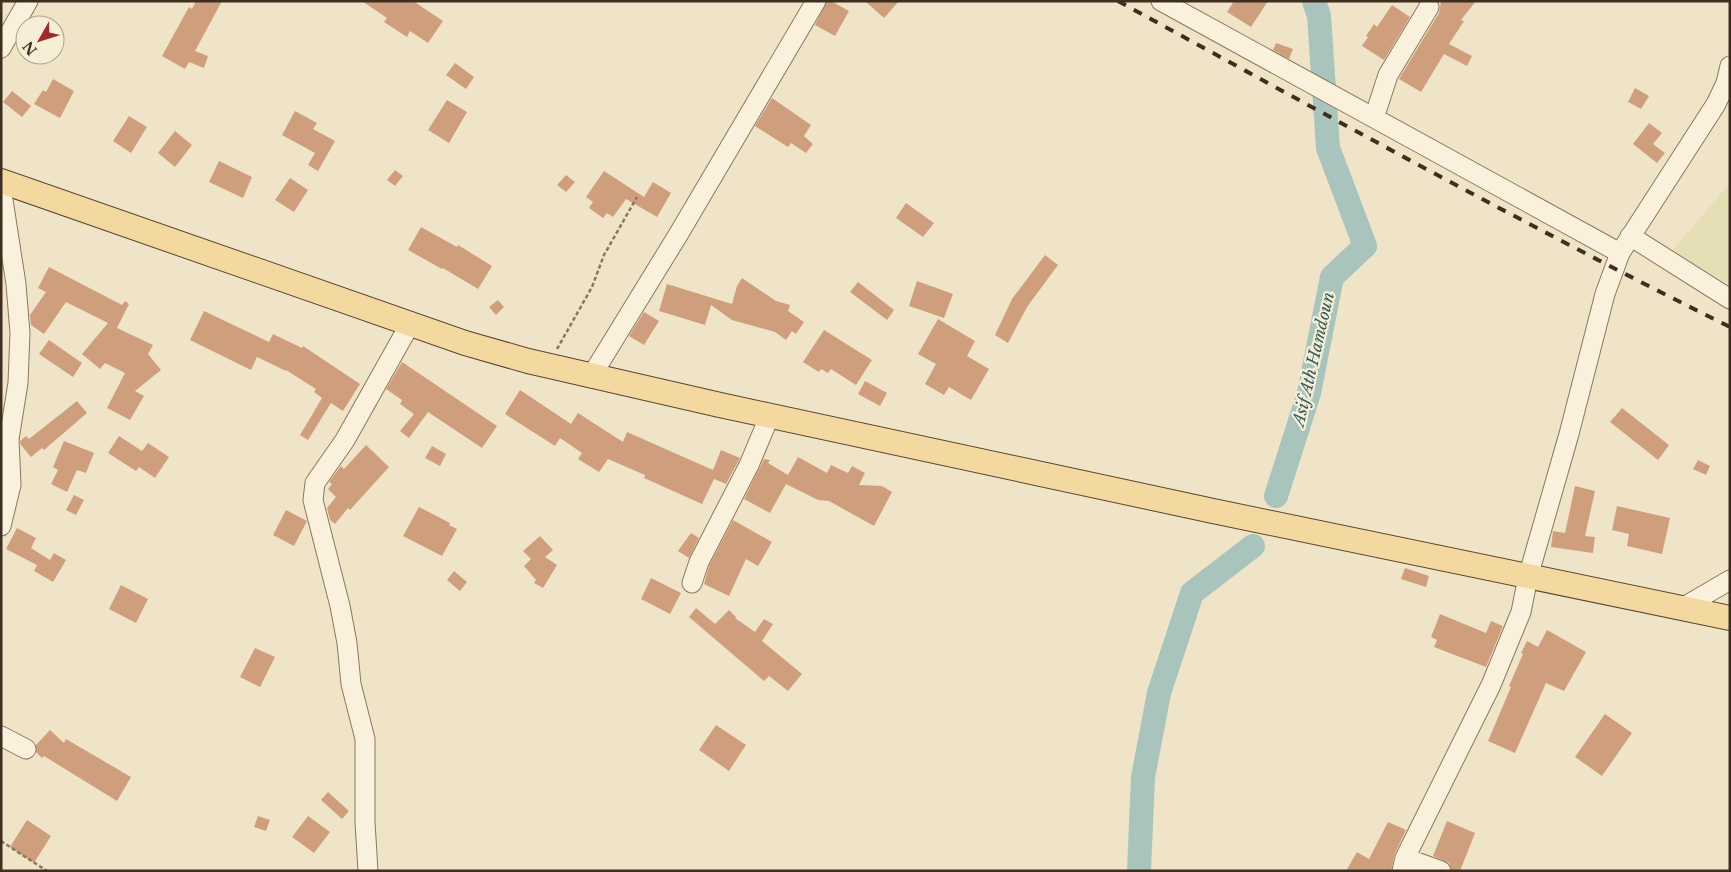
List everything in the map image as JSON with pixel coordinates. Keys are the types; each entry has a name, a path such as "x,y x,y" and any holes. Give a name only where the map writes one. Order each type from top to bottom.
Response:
{"main road":[{"path":"1,180 464,343 547,365 770,415 1528,577 1730,618"}],"street":[{"path":"1,48 28,1"},
{"path":"592,375 678,235 816,1"},
{"path":"1161,1 1620,253"},
{"path":"1374,118 1388,75 1429,7"},
{"path":"1441,871 1403,864 1491,685 1521,612 1528,577 1605,294 1620,253 1716,104 1726,84 1730,66"},
{"path":"1,187 16,284 20,333 18,383 9,439 10,485 1,526"},
{"path":"1630,236 1730,300"},
{"path":"368,871 365,822 364,739 351,684 342,615 314,500 315,483 345,440 410,324"},
{"path":"692,583 698,562 749,465 770,415"},
{"path":"1682,608 1730,580"},
{"path":"1,736 26,748"}],"path":[{"path":"547,365 592,287 604,255 637,197"},
{"path":"1,841 47,871"}],"shaded area":[{"path":"1730,183 1730,284 1671,252"}],"building":[{"path":"196,1 222,1 195,51 208,56 204,68 189,62 185,69 162,56 189,7 192,9"},
{"path":"362,1 413,1 443,21 428,43 410,31 407,37 384,22 387,18"},
{"path":"827,1 831,1 849,11 835,36 815,25"},
{"path":"865,1 899,1 884,18"},
{"path":"1234,1 1268,1 1251,27 1227,12"},
{"path":"1441,1 1476,1 1461,20 1464,21 1449,44 1472,56 1467,66 1444,54 1421,92 1399,79 1439,13"},
{"path":"1392,5 1410,17 1384,60 1362,46 1374,24 1377,27"},
{"path":"1276,43 1293,49 1289,59 1273,50"},
{"path":"455,63 474,77 466,89 446,75"},
{"path":"53,79 74,91 60,118 34,104 43,90 46,92"},
{"path":"1635,88 1649,96 1641,109 1628,102"},
{"path":"12,91 31,106 22,117 3,102"},
{"path":"772,98 811,125 804,136 813,144 806,153 791,143 788,147 755,126"},
{"path":"447,100 467,112 449,143 428,130"},
{"path":"295,111 317,123 313,129 335,141 318,171 308,165 315,153 282,135"},
{"path":"129,116 147,127 131,153 113,141"},
{"path":"1649,123 1662,133 1653,144 1665,153 1657,163 1633,144"},
{"path":"175,131 192,145 175,167 158,153"},
{"path":"219,161 252,177 243,198 209,182"},
{"path":"395,170 403,176 395,186 387,180"},
{"path":"604,171 644,197 653,182 671,193 657,217 626,199 613,217 607,213 603,218 589,208 593,202 586,197"},
{"path":"566,175 575,182 566,192 557,185"},
{"path":"290,178 308,190 294,212 275,200"},
{"path":"906,203 934,223 923,237 896,218"},
{"path":"421,227 457,247 458,245 492,266 478,289 408,250"},
{"path":"1045,255 1058,265 1027,307 1008,343 995,335 1012,299"},
{"path":"49,267 122,305 125,301 129,304 117,328 153,345 148,354 161,370 135,391 144,396 130,420 107,408 125,373 105,363 100,369 82,354 108,323 66,302 44,334 31,325 30,315 46,292 38,288"},
{"path":"742,278 776,301 790,305 788,311 804,322 796,334 792,331 786,340 775,332 732,320 711,305 705,325 659,311 667,284 732,304 737,286"},
{"path":"917,281 953,294 944,318 909,306"},
{"path":"858,282 894,310 887,320 850,292"},
{"path":"498,300 504,307 496,315 489,307"},
{"path":"204,311 269,342 273,334 302,348 303,346 360,384 343,411 331,403 308,440 300,435 322,398 314,392 316,389 286,370 257,357 251,370 190,340"},
{"path":"644,312 659,321 644,345 629,336"},
{"path":"938,319 975,341 967,356 989,369 971,400 949,387 944,395 925,384 936,364 918,354"},
{"path":"824,330 872,360 856,385 831,369 828,373 821,369 819,372 803,362"},
{"path":"49,340 82,363 73,377 39,354"},
{"path":"402,362 497,426 482,448 428,412 409,438 400,431 414,414 400,404 402,400 386,389"},
{"path":"865,381 887,393 880,406 858,394"},
{"path":"520,390 571,424 578,413 623,442 627,432 713,470 721,450 740,458 726,484 714,479 702,504 644,478 645,475 608,459 599,472 578,459 582,453 560,438 555,446 505,414"},
{"path":"77,401 87,413 44,450 42,448 31,457 20,441 26,436 29,439"},
{"path":"1622,408 1669,445 1658,460 1610,422"},
{"path":"119,436 142,451 148,443 169,457 155,478 139,467 136,471 108,453"},
{"path":"64,441 94,453 86,473 77,470 67,492 51,484 58,470 53,467"},
{"path":"366,445 389,467 350,510 348,508 335,524 330,520 327,508 336,497 328,489 332,484 329,482 341,466 344,469"},
{"path":"432,446 446,454 440,466 425,458"},
{"path":"798,457 827,473 831,465 848,473 852,466 865,473 859,485 882,486 892,492 874,526 829,501 818,500 786,484 770,513 744,499 764,459 770,460 768,463 788,475"},
{"path":"1698,460 1710,466 1706,475 1693,469"},
{"path":"1575,486 1595,491 1585,536 1595,537 1593,553 1551,547 1553,531 1565,533"},
{"path":"74,495 84,500 76,515 66,510"},
{"path":"1617,506 1670,518 1662,554 1627,546 1629,534 1612,530"},
{"path":"419,507 450,523 449,525 457,529 442,556 403,536"},
{"path":"286,510 307,521 294,546 273,535"},
{"path":"733,520 772,542 758,566 746,559 729,596 704,584 709,566"},
{"path":"17,528 36,538 31,548 50,560 54,553 66,560 53,582 34,571 37,565 6,549"},
{"path":"691,533 699,538 689,558 678,551"},
{"path":"540,536 553,550 545,557 557,565 543,588 534,583 536,580 524,566 531,559 523,551"},
{"path":"1405,568 1429,576 1426,587 1401,579"},
{"path":"454,571 467,582 460,591 447,580"},
{"path":"651,578 681,593 670,614 641,599"},
{"path":"121,585 148,599 136,623 109,609"},
{"path":"696,608 715,624 729,610 735,618 755,632 764,619 773,624 762,641 802,674 788,691 769,676 764,681 689,617"},
{"path":"1440,614 1486,633 1491,621 1503,626 1486,667 1434,647 1437,640 1431,637"},
{"path":"1547,630 1586,652 1564,691 1546,683 1515,753 1488,741 1511,687 1509,686 1527,641 1538,647"},
{"path":"255,648 275,657 260,687 240,677"},
{"path":"1605,714 1632,733 1602,776 1575,757"},
{"path":"716,725 746,745 729,771 699,750"},
{"path":"50,730 64,743 66,739 131,777 117,801 44,756 42,758 36,752 36,745"},
{"path":"328,792 349,811 342,819 321,800"},
{"path":"258,816 270,820 266,831 254,827"},
{"path":"308,816 330,832 314,853 292,837"},
{"path":"27,820 51,836 34,863 10,847"},
{"path":"1447,821 1475,833 1460,871 1452,871 1449,863 1433,856"},
{"path":"1388,822 1406,830 1395,853 1391,871 1346,871 1357,852 1369,859"}],"waterway":[{"name":"Asif Ath Hamdoun","path":"1276,496 1309,393 1332,277 1365,246 1328,148 1319,16 1314,1"},
{"name":"Asif Ath Hamdoun","path":"1139,871 1143,777 1159,693 1192,593 1253,546"}],"railway":[{"path":"1118,1 1499,208 1730,327"}]}
